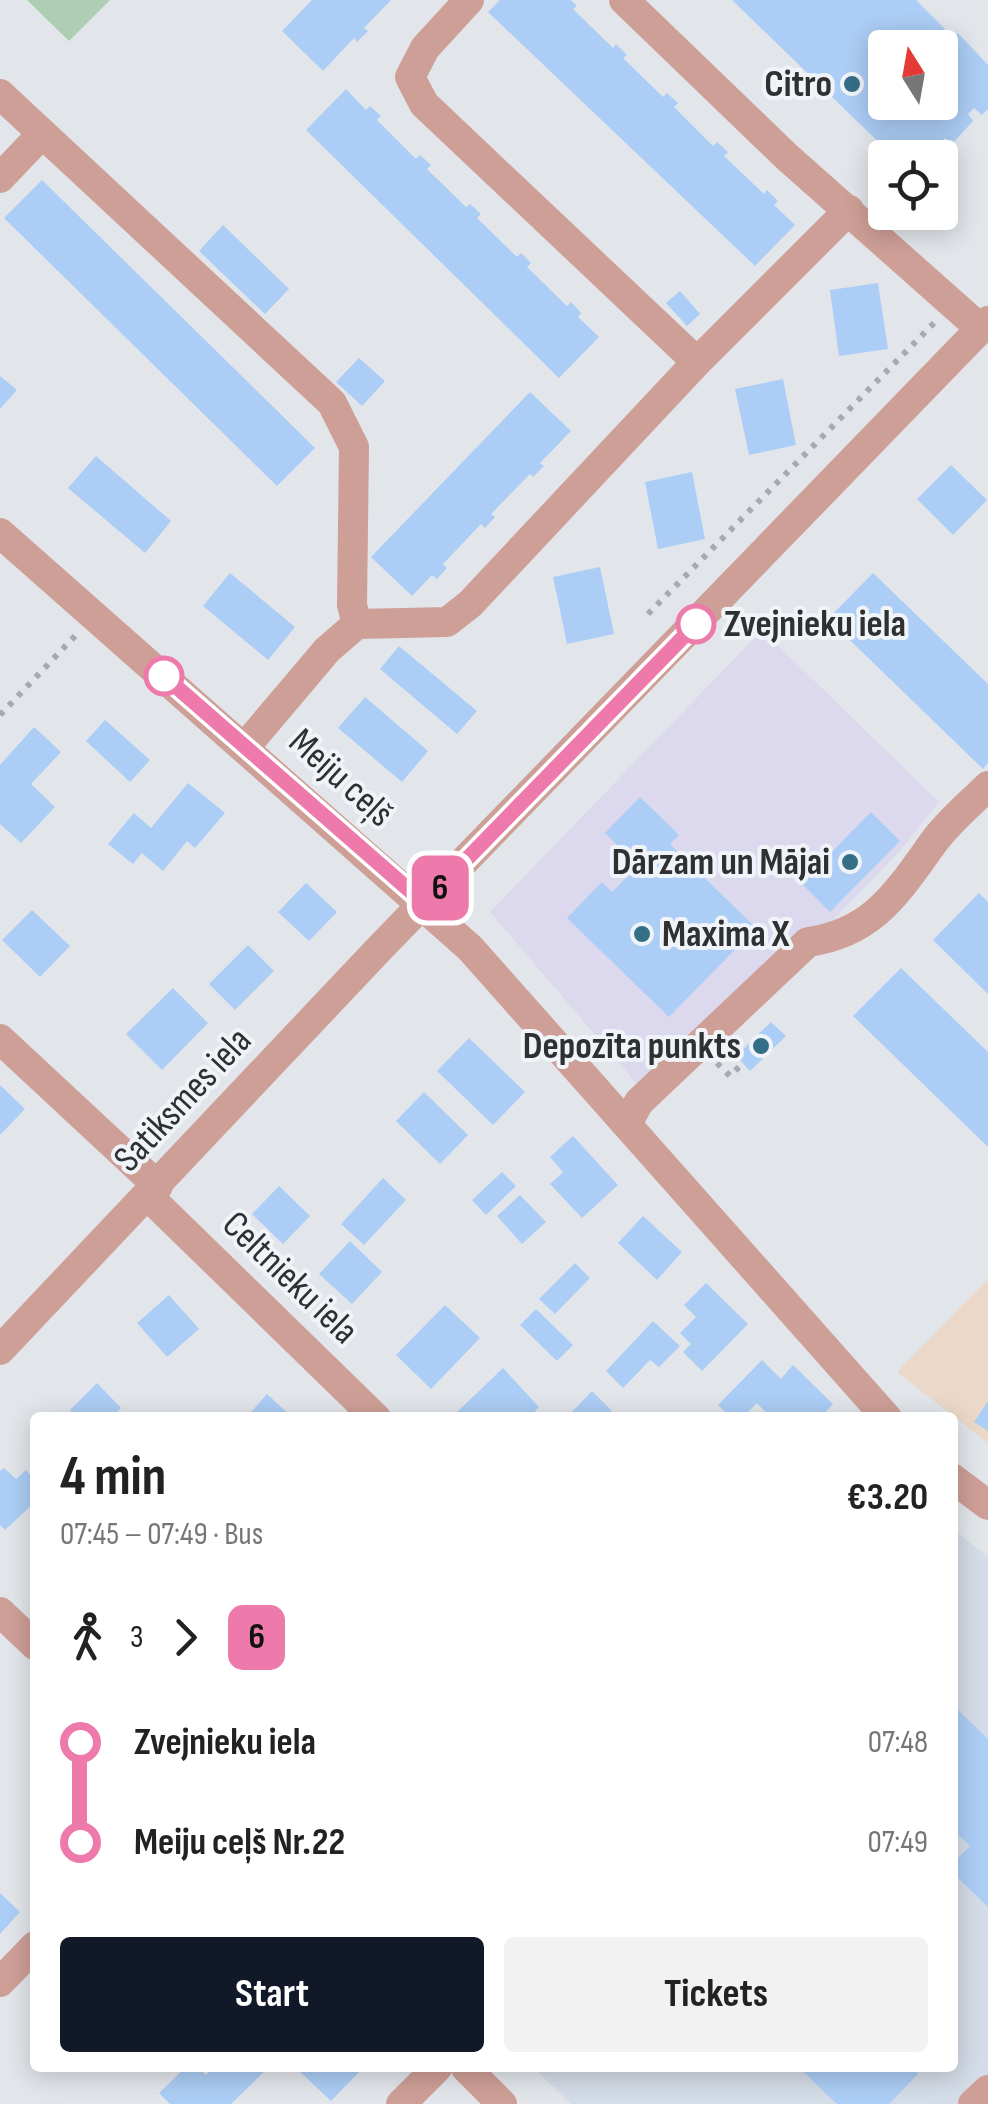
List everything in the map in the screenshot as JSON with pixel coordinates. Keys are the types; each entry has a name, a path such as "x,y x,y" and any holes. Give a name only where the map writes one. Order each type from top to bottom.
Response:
{"street":[{"path":"470,0 424,48 410,77 424,104 697,362"},
{"path":"424,903 984,325 953,304 787,157 624,0"},
{"path":"0,94 332,403 354,447 352,605 357,624"},
{"path":"0,178 41,135"},
{"path":"245,746 327,650 357,624 447,622 470,604 697,362 850,210"},
{"name":"Meiju ceļš","path":"0,532 424,903 628,1122 883,1412"},
{"path":"628,1122 638,1102 808,942 842,937 900,893 935,840 988,786"},
{"name":"Satiksmes iela","path":"0,1350 424,903"},
{"name":"Celtnieku iela","path":"0,1039 370,1412"},
{"path":"958,1482 988,1505"},
{"path":"0,1612 30,1640"},
{"path":"0,1982 30,1951"},
{"path":"401,2104 433,2072"},
{"path":"470,2072 502,2104"},
{"path":"973,2104 988,2090"}],"path":[{"path":"648,614 953,304"},
{"path":"0,715 95,616"}],"shaded area":[{"path":"762,630 939,802 900,851 654,1104 490,912"},
{"path":"988,1279 988,1443 958,1420 958,1412 948,1412 897,1372"},
{"path":"958,1533 988,1557 988,2104 571,2104 538,2072 958,2072"}],"green space":[{"path":"27,0 110,0 69,41"}],"building":[{"path":"312,0 391,0 364,28 368,31 357,42 354,38 323,71 282,31"},
{"path":"500,0 571,0 577,6 573,9 613,48 616,44 627,55 623,58 663,97 667,93 678,103 674,107 713,146 717,142 728,152 724,156 764,194 767,190 778,201 774,205 795,225 755,266 488,12"},
{"name":"Citro","path":"732,0 916,0 945,29 868,30 868,120 958,120 958,33 988,65 988,109 982,115 974,108 968,114 973,121 956,140 876,140"},
{"path":"346,89 366,110 370,106 381,116 377,120 416,159 420,155 431,165 427,169 466,207 470,204 481,214 477,218 517,257 521,253 531,263 527,267 567,306 571,302 581,313 578,317 599,337 559,378 306,130"},
{"path":"42,180 315,448 277,486 4,218"},
{"path":"223,225 289,289 265,314 199,251"},
{"path":"878,283 888,349 839,356 830,290"},
{"path":"680,291 700,314 687,326 666,303"},
{"path":"359,358 385,381 362,406 336,382"},
{"path":"0,376 17,390 0,409"},
{"path":"783,379 796,445 749,455 735,389"},
{"path":"530,392 571,431 540,463 544,466 533,477 530,474 491,514 495,517 485,528 481,524 443,564 447,568 437,579 432,575 412,596 371,557"},
{"path":"96,456 171,521 145,553 68,488"},
{"path":"951,465 987,500 953,535 917,499"},
{"path":"692,472 705,539 658,549 645,482"},
{"path":"600,567 614,634 567,644 553,577"},
{"path":"230,573 295,627 268,660 203,606"},
{"path":"873,573 988,684 988,763 983,769 828,619"},
{"path":"399,646 477,711 457,734 380,669"},
{"path":"365,697 428,751 402,782 338,728"},
{"path":"105,720 150,760 130,782 86,741"},
{"path":"34,727 61,752 31,784 55,807 21,843 0,824 0,765"},
{"path":"188,783 225,813 195,848 187,841 163,871 142,853 133,864 108,844 134,813 151,828"},
{"path":"640,797 679,835 670,844 756,928 669,1017 567,918 602,882 612,892 638,866 605,833"},
{"name":"Dārzam un Mājai","path":"871,812 900,841 830,912 801,883"},
{"path":"306,883 337,912 309,941 278,912"},
{"path":"979,893 988,902 988,994 933,940"},
{"path":"32,910 70,946 40,977 2,940"},
{"path":"248,945 274,971 235,1010 209,984"},
{"path":"901,968 988,1052 988,1147 853,1016"},
{"path":"173,988 208,1023 162,1070 126,1034"},
{"name":"Depozīta punkts","path":"771,1022 786,1036 750,1071 736,1056"},
{"path":"469,1038 525,1092 493,1125 437,1071"},
{"path":"0,1085 25,1109 0,1135"},
{"path":"424,1092 468,1135 440,1164 396,1121"},
{"path":"573,1136 618,1185 582,1218 550,1184 563,1172 550,1157"},
{"path":"502,1172 516,1186 486,1215 472,1200"},
{"path":"383,1178 406,1200 364,1245 341,1224"},
{"path":"279,1186 310,1216 283,1244 252,1214"},
{"path":"520,1195 546,1222 522,1244 497,1216"},
{"path":"643,1216 682,1252 657,1280 618,1243"},
{"path":"350,1241 382,1272 352,1304 319,1274"},
{"path":"575,1263 590,1278 555,1314 539,1299"},
{"path":"706,1283 748,1324 702,1371 683,1352 691,1344 680,1333 696,1317 684,1305"},
{"path":"169,1295 199,1329 167,1357 137,1323"},
{"path":"445,1305 480,1338 431,1389 396,1355"},
{"path":"536,1309 573,1345 557,1361 520,1325"},
{"path":"653,1321 680,1346 659,1367 650,1360 623,1388 606,1371"},
{"path":"762,1360 781,1379 793,1365 833,1404 826,1412 765,1412 757,1403 748,1412 725,1412 718,1405"},
{"path":"503,1368 539,1407 534,1412 457,1412"},
{"path":"97,1383 121,1408 117,1412 70,1410"},
{"path":"592,1391 612,1411 611,1412 572,1412"},
{"path":"267,1394 286,1412 251,1412"},
{"path":"988,1401 988,1431 974,1422"},
{"path":"4,1468 16,1479 26,1470 30,1474 30,1507 5,1530 0,1525 0,1471"},
{"path":"958,1710 988,1739 988,1907 958,1878 958,1858 970,1846 958,1835"},
{"path":"0,1893 20,1912 0,1934"},
{"path":"181,2072 264,2072 231,2104 170,2104 159,2093"},
{"path":"300,2072 359,2072 331,2101"},
{"path":"803,2072 918,2074 889,2104 837,2104"}],"bus line":[{"name":"6","path":"164,676 424,903 696,624"}],"place":[{"name":"Citro","path":"852,84"},
{"name":"Zvejnieku iela","path":"696,624"},
{"name":"Dārzam un Mājai","path":"850,862"},
{"name":"Maxima X","path":"642,934"},
{"name":"Depozīta punkts","path":"761,1046"}]}
